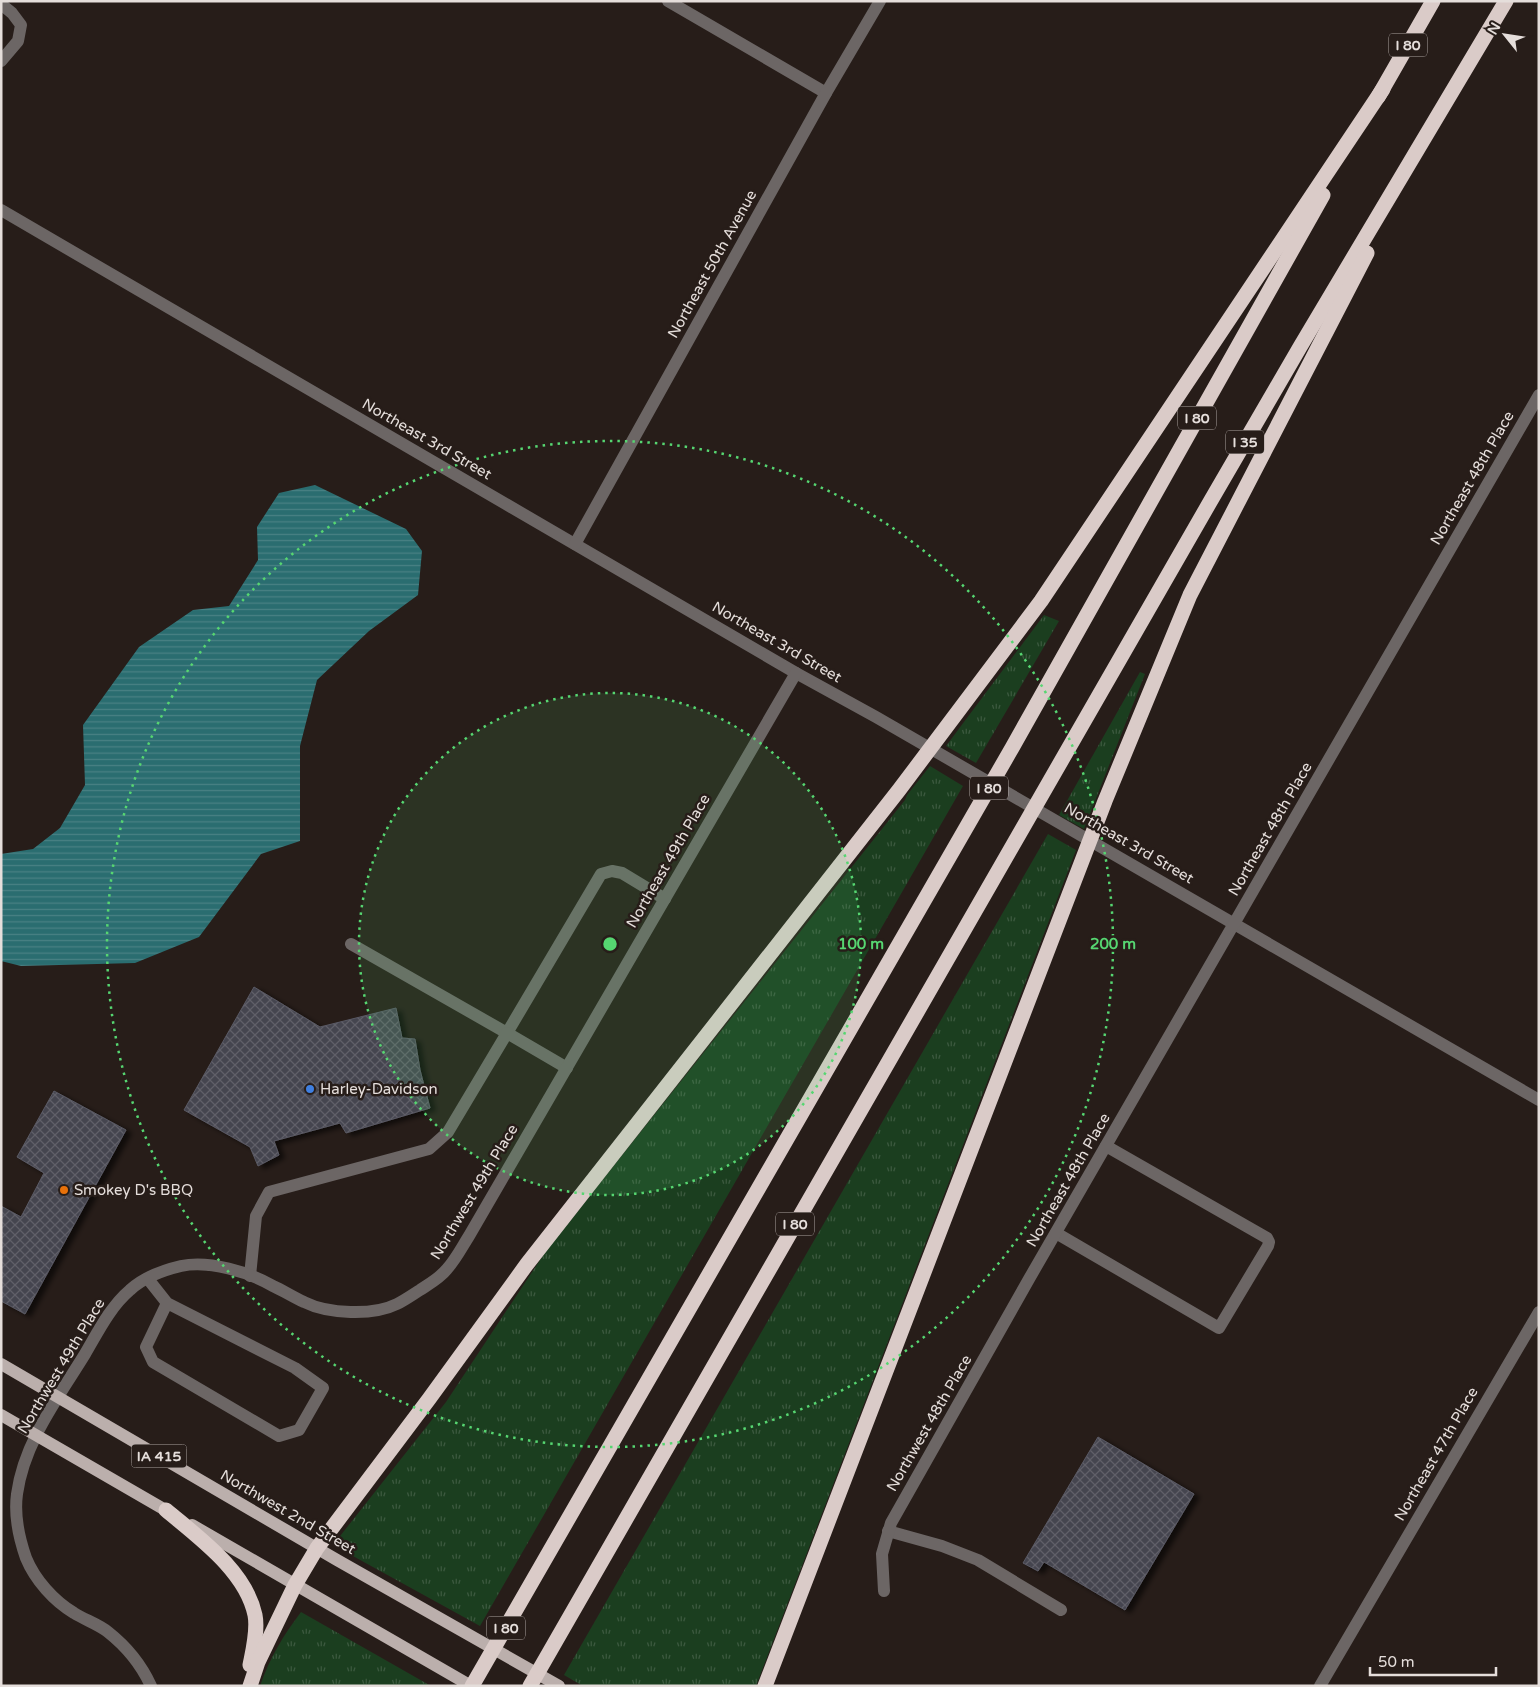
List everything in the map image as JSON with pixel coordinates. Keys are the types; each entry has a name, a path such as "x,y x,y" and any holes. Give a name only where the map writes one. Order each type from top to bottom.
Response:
{"highway":[{"name":"I 80","path":"472,1686 1012,748 1433,1"},
{"name":"I 35","path":"1056,773 1295,356 1506,1"},
{"path":"248,1686 295,1585 317,1548 527,1264 899,790 1046,594 1383,89"},
{"path":"766,1686 1106,801 1190,595 1440,113"},
{"name":"I 80","path":"530,1686 1056,773"},
{"path":"166,1510 234,1572 250,1598 255,1616 248,1686"}],"main road":[{"name":"Northwest 2nd Street","path":"1,1364 559,1686"},
{"name":"IA 415","path":"1,1415 472,1686"}],"street":[{"path":"668,1 826,93"},
{"name":"Northeast 50th Avenue","path":"575,544 826,93 880,1"},
{"path":"1,4 12,13 21,25 18,41 1,61"},
{"name":"Northeast 3rd Street","path":"1,210 796,673 893,726 1539,1100"},
{"name":"Northeast 48th Place","path":"1029,1279 1539,395"},
{"name":"Northeast 49th Place","path":"538,1117 796,673"},
{"path":"250,1276 256,1216 269,1192 429,1149 448,1132 601,874 612,871 622,873 665,899"},
{"path":"351,944 567,1068"},
{"name":"Northwest 49th Place","path":"151,1686 140,1664 124,1646 106,1631 74,1614 39,1581 28,1561 20,1539 16,1518 16,1495 21,1473 36,1434 115,1307 131,1289 148,1278 182,1266 207,1265 229,1269 250,1276 273,1285 307,1304 327,1310 372,1311 396,1305 431,1283 447,1270 469,1236 538,1117"},
{"path":"1056,1233 1219,1328 1268,1246 1270,1242 1267,1238 1106,1146"},
{"path":"148,1278 167,1303 295,1368 323,1388 299,1430 280,1436 153,1362 146,1347 167,1303"},
{"name":"Northwest 48th Place","path":"884,1591 882,1554 888,1531 895,1515 1029,1279"},
{"name":"Northeast 47th Place","path":"1320,1686 1539,1312"},
{"path":"888,1531 942,1546 978,1560 1061,1610"}],"green space":[{"path":"1044,615 1059,621 976,763 946,746"},
{"path":"1140,672 1145,674 1084,829 1059,815"},
{"path":"930,766 963,786 480,1626 333,1545 446,1402 546,1251 905,800"},
{"path":"1048,834 1076,850 756,1686 583,1686 564,1675"},
{"path":"301,1612 431,1686 260,1686 278,1647"}],"water":[{"path":"315,485 406,529 422,551 418,595 369,631 317,680 300,746 300,841 261,854 199,937 135,963 21,966 1,961 1,854 33,849 60,828 85,785 83,725 139,647 193,610 229,606 258,560 257,527 279,493"}],"building":[{"name":"Harley-Davidson","path":"254,987 320,1027 396,1008 402,1038 415,1039 420,1070 430,1108 346,1133 340,1123 274,1141 279,1155 258,1166 250,1147 184,1110"},
{"name":"Smokey D's BBQ","path":"54,1091 126,1130 25,1314 1,1301 1,1206 21,1217 44,1173 17,1157"},
{"path":"1098,1437 1194,1494 1125,1610 1044,1562 1038,1571 1023,1563"}],"place":[{"name":"Harley-Davidson","path":"310,1089"},
{"name":"Smokey D's BBQ","path":"64,1190"}]}
